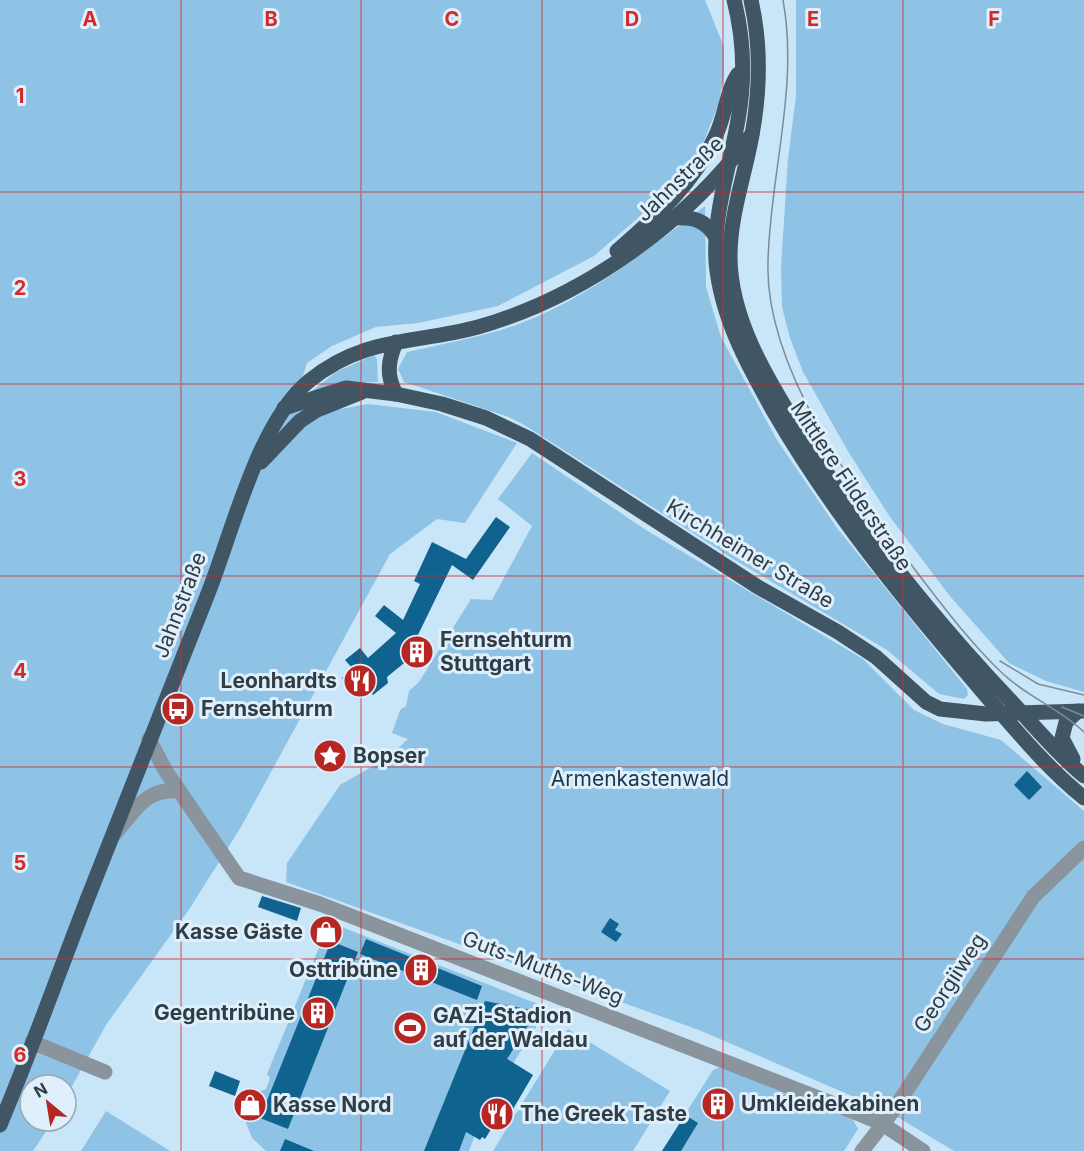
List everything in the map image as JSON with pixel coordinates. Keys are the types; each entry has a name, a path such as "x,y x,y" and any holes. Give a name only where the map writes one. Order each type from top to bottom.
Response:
{"main road":[{"path":"734,0 743,66"},
{"name":"Jahnstraße","path":"0,1125 149,739 209,593 255,467 270,431 284,408 307,382 333,362 355,351 476,327 504,319 579,282 598,276 674,218 728,167 752,134 758,74 756,29 751,0"},
{"name":"Mittlere Filderstraße","path":"743,66 739,117 716,237 721,296 736,341 798,453 902,596 1056,775 1084,798"},
{"name":"Jahnstraße","path":"579,282 648,224 693,176 717,135 727,109 733,82 743,66"},
{"name":"Mittlere Filderstraße","path":"752,134 734,220 730,256 734,294 748,336 791,417 880,550 920,600 1021,712 1081,773"},
{"path":"674,218 692,217 705,223 716,237"},
{"path":"396,342 388,363 389,375 396,394"},
{"name":"Kirchheimer Straße","path":"284,408 346,388 362,392 396,394 442,404 486,418 530,439 758,586 847,638 876,657 926,702 940,709 961,714 1081,711"},
{"name":"Kirchheimer Straße","path":"255,467 300,421 318,410 362,392"},
{"path":"1081,711 1066,722 1062,738 1081,773"}],"street":[{"name":"Guts-Muths-Weg","path":"149,739 179,791 239,878 320,904 881,1123 923,1151"},
{"path":"111,839 143,801 154,792 166,789 179,791"},
{"name":"Georgiiweg","path":"862,1151 892,1110 1033,897 1084,848"},
{"path":"32,1042 105,1072"}],"green space":[{"path":"0,0 705,0 724,47 724,74 719,103 692,171 594,256 498,306 418,323 376,327 332,346 307,363 293,408 329,411 368,404 436,412 517,443 465,523 437,519 390,554 241,827 190,908 106,1025 78,1075 78,1073 18,1073 18,1133 45,1133 33,1151 0,1151"},
{"path":"796,0 1084,0 1084,692 1046,681 1009,663 949,595 890,517 849,453 803,372 790,338 782,307 781,267 788,159 796,96"},
{"path":"705,206 706,287 721,337 777,440 837,528 967,689 968,695 964,699 939,694 887,650 735,560 526,426 509,417 404,382 398,369 407,352 501,330 556,308 608,277"},
{"path":"374,355 377,359 378,382 348,383 308,394 336,372"},
{"name":"Armenkastenwald","path":"532,453 646,530 863,659 914,710 943,724 1001,740 1084,811 1084,1151 954,1151 889,1112 699,1030 286,882 287,863 340,785 389,757 408,739 392,733 400,710 406,706 409,691 419,682 471,599 492,600 532,526 498,499"},
{"name":"GAZi-Stadion auf der Waldau","path":"334,924 548,1008 485,1108 469,1151 266,1151 252,1138 244,1118 254,1094 266,1089 270,1078 267,1074 323,933"},
{"path":"568,1029 670,1091 633,1151 493,1151"},
{"path":"720,1067 852,1118 858,1129 844,1151 662,1151 713,1070"},
{"path":"106,1111 170,1151 81,1151"}],"building":[{"path":"496,517 510,527 473,580 452,565 416,639 425,646 424,658 418,661 409,659 387,677 388,683 373,695 368,687 356,696 342,678 354,670 345,660 360,648 368,658 396,633 375,616 384,605 403,620 420,584 414,581 432,542 466,559"},
{"path":"1027,771 1042,787 1029,800 1014,785"},
{"path":"262,896 301,908 297,921 258,907"},
{"path":"610,918 619,924 615,930 622,934 616,942 601,932"},
{"name":"Osttribüne","path":"366,939 482,986 477,1000 360,954"},
{"path":"331,941 358,952 288,1129 260,1118"},
{"path":"485,1001 537,1011 507,1059 533,1075 500,1131 493,1126 485,1139 482,1137 480,1140 466,1132 459,1151 424,1151"},
{"path":"215,1071 240,1081 235,1096 209,1086"},
{"path":"685,1115 698,1123 681,1151 662,1151"},
{"path":"285,1139 314,1151 280,1151"}],"tram line":[{"path":"783,0 788,65 768,261 771,301 781,343 797,384 841,465 956,623 1010,680 1084,732"},
{"path":"1000,661 1038,684 1084,695"},
{"path":"1062,707 1084,716"}],"place":[{"name":"Fernsehturm Stuttgart","path":"417,652"},
{"name":"Leonhardts","path":"360,681"},
{"name":"Fernsehturm","path":"178,709"},
{"name":"Bopser","path":"330,756"},
{"name":"Kasse Gäste","path":"326,932"},
{"name":"Osttribüne","path":"421,970"},
{"name":"Gegentribüne","path":"318,1013"},
{"name":"GAZi-Stadion auf der Waldau","path":"410,1028"},
{"name":"Umkleidekabinen","path":"718,1104"},
{"name":"Kasse Nord","path":"250,1105"},
{"name":"The Greek Taste","path":"497,1114"}]}
